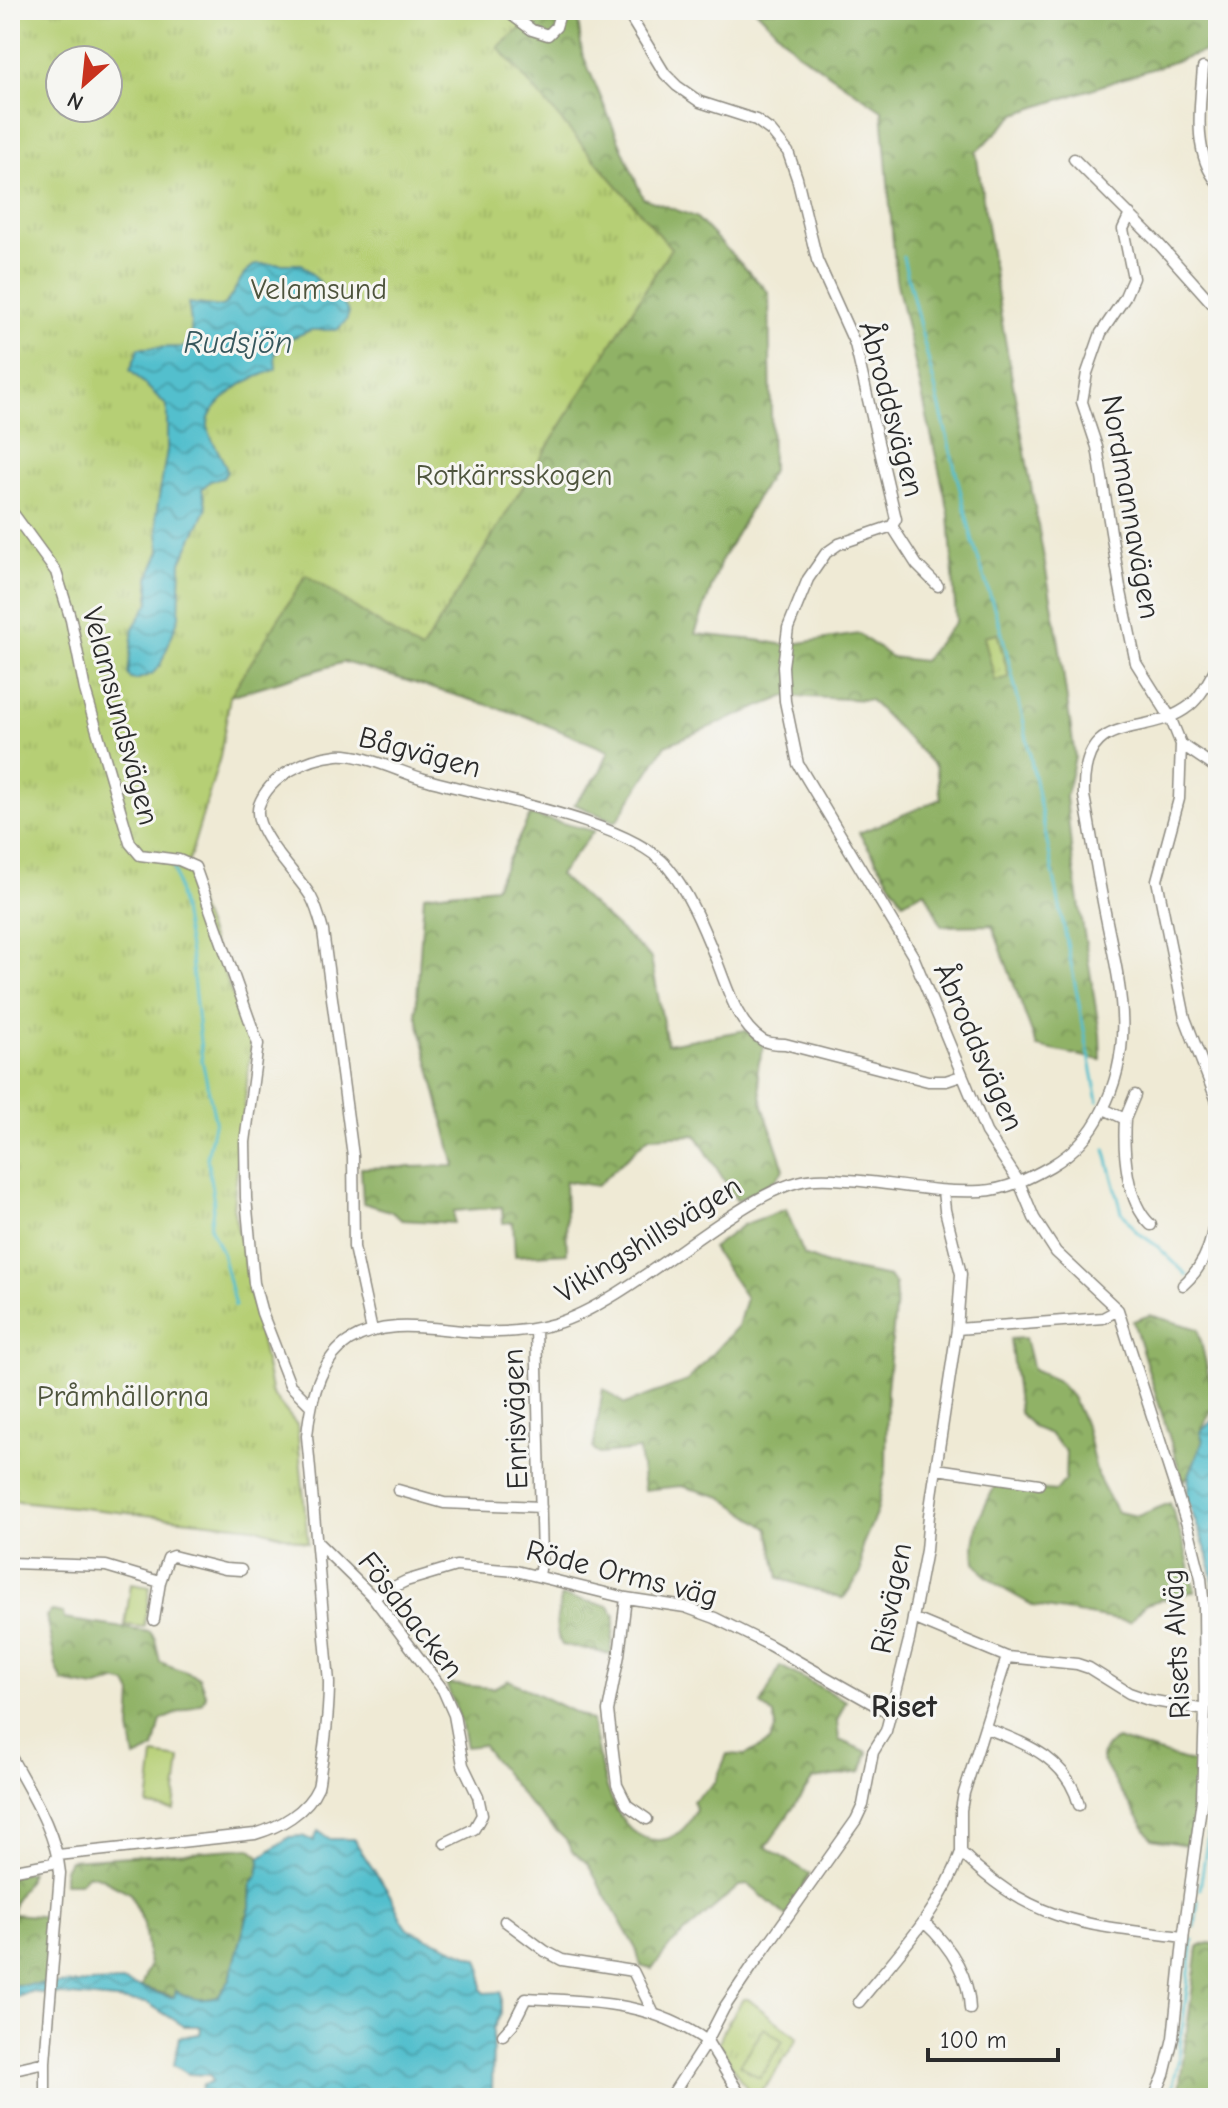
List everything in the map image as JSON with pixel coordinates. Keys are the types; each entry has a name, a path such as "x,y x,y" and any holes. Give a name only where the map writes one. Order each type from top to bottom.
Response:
{"street":[{"path":"505,10 532,30 548,35 556,27 561,10"},
{"name":"Åbroddsvägen","path":"626,10 665,74 677,86 700,102 756,120 771,131 788,152 817,260 855,344 896,519 892,526 839,544 826,553 808,579 788,628 783,666 785,701 798,764 913,956 986,1132 1019,1182"},
{"path":"1203,68 1201,145 1205,163 1218,183"},
{"path":"1074,159 1130,214 1218,310"},
{"name":"Nordmannavägen","path":"1130,214 1123,229 1133,278 1124,299 1101,333 1087,373 1082,402 1097,447 1136,663 1170,717 1181,744"},
{"name":"Velamsundsvägen","path":"10,509 56,572 71,620 85,690 130,843 140,855 179,860 195,867 258,1044 245,1142 246,1198 254,1283 262,1313 290,1385 310,1405"},
{"path":"892,526 917,565 938,586"},
{"name":"Vikingshillsvägen","path":"10,1871 53,1863 58,1855 255,1834 278,1827 297,1813 318,1787 329,1714 329,1682 307,1436 310,1405 336,1352 347,1343 372,1331 401,1326 481,1332 536,1329 564,1321 602,1301 754,1201 799,1182 843,1180 943,1191 984,1191 1019,1182 1058,1162 1073,1150 1104,1109 1120,1066 1123,1016 1083,781 1090,755 1112,731 1170,717 1189,708 1218,664"},
{"path":"1181,744 1218,769"},
{"path":"1181,744 1179,799 1157,880 1185,1018 1218,1104"},
{"name":"Bågvägen","path":"372,1331 354,1247 353,1156 321,924 311,897 258,822 258,809 266,793 281,777 302,765 336,755 363,758 429,780 583,822 635,842 666,865 679,883 705,933 734,1006 750,1029 765,1043 785,1044 928,1081 946,1081 961,1076"},
{"path":"1135,1095 1125,1119 1124,1142 1138,1207 1151,1225"},
{"path":"1104,1109 1125,1119"},
{"name":"Risets Alväg","path":"1019,1182 1034,1218 1056,1252 1118,1310 1189,1531 1201,1578 1205,1710 1202,1799 1173,2038 1164,2075 1154,2098"},
{"name":"Risvägen","path":"670,2098 707,2041 724,2008 856,1820 863,1805 873,1752 886,1731 926,1550 957,1329 961,1274 943,1191"},
{"path":"1183,1285 1207,1257 1218,1200"},
{"path":"957,1329 1103,1318 1118,1310"},
{"name":"Enrisvägen","path":"536,1329 542,1558 539,1575"},
{"path":"937,1469 1039,1484"},
{"name":"Enrisvägen","path":"398,1490 444,1503 541,1507"},
{"name":"Fösabacken","path":"318,1543 373,1597 443,1690 457,1728 463,1765 478,1796 482,1815 474,1829 445,1843"},
{"path":"154,1620 160,1582 168,1558 173,1556 241,1570"},
{"path":"10,1563 106,1566 160,1582"},
{"name":"Röde Orms väg","path":"373,1597 406,1581 456,1566 539,1575 626,1598 699,1611 769,1645 891,1714"},
{"path":"626,1598 608,1711 617,1785 627,1805 647,1819"},
{"path":"913,1618 1007,1657 1077,1664 1139,1697 1205,1710"},
{"path":"859,2002 924,1922 956,1866 961,1852 961,1810 1007,1657"},
{"path":"986,1728 1031,1746 1047,1756 1067,1780 1079,1805"},
{"path":"10,1755 35,1801 58,1855 60,1873 45,2098"},
{"path":"961,1852 997,1883 1051,1914 1104,1928 1183,1937"},
{"path":"505,1921 562,1960 633,1971 653,2012"},
{"path":"924,1922 951,1950 970,1998 970,2009"},
{"path":"503,2035 513,2024 526,1998 590,2002 653,2012 707,2041 742,2098"},
{"path":"10,2070 45,2062"}],"green space":[{"name":"Rotkärrsskogen","path":"10,10 577,10 582,53 643,198 696,217 769,293 772,471 721,561 695,634 786,645 859,634 891,657 923,661 956,621 949,514 896,279 882,110 797,52 756,10 1218,10 1218,47 1016,114 976,152 1001,317 1059,643 1075,757 1066,796 1072,857 1100,1034 1101,1060 1037,1047 992,925 942,926 925,891 903,902 859,833 941,799 936,767 870,700 786,696 666,745 616,822 574,804 599,774 609,751 525,716 344,662 230,696 143,320 59,124 124,124 124,44 44,44 44,89"},
{"name":"Velamsund","path":"10,10 544,10 498,47 671,248 421,651 306,575 230,696 220,757 187,867 193,891 251,1045 233,1207 272,1394 297,1425 308,1543 254,1527 10,1500"},
{"path":"997,633 1009,677 995,681 984,636"},
{"path":"530,815 594,831 559,875 651,958 667,1044 746,1030 764,1046 757,1069 763,1106 784,1169 775,1180 737,1201 696,1135 649,1137 597,1186 565,1181 567,1253 515,1256 513,1222 503,1223 502,1207 454,1211 454,1223 402,1220 390,1211 363,1203 361,1168 455,1166 416,1013 424,895 495,887"},
{"path":"786,1209 804,1255 829,1265 889,1277 895,1285 887,1389 886,1468 877,1512 862,1546 861,1573 843,1599 779,1578 769,1529 722,1497 681,1486 644,1490 639,1450 599,1454 593,1449 603,1389 625,1404 687,1381 738,1326 746,1298 712,1248 743,1225"},
{"path":"1150,1315 1198,1329 1215,1403 1200,1432 1203,1441 1189,1475 1183,1481 1133,1321"},
{"path":"1025,1338 1033,1370 1058,1381 1072,1397 1086,1427 1097,1475 1117,1512 1138,1516 1170,1503 1195,1591 1146,1604 1130,1622 1034,1606 985,1575 975,1562 978,1521 995,1485 1056,1491 1065,1480 1066,1452 1050,1434 1034,1428 1019,1412 1010,1339"},
{"path":"131,1584 150,1587 144,1627 125,1625"},
{"path":"562,1596 609,1606 615,1616 611,1654 562,1645 557,1627"},
{"path":"52,1611 63,1613 64,1619 150,1632 155,1639 160,1662 199,1677 206,1696 202,1703 161,1720 154,1749 135,1758 130,1729 132,1694 127,1684 115,1681 95,1688 63,1682 56,1666 46,1616"},
{"path":"780,1666 846,1701 837,1721 839,1740 868,1752 861,1772 813,1779 766,1847 810,1874 786,1916 749,1885 739,1886 671,1945 652,1969 641,1966 636,1949 587,1863 530,1805 482,1745 466,1747 461,1722 446,1684 493,1688 509,1680 592,1721 603,1776 619,1814 630,1828 644,1838 661,1840 678,1833 691,1819 696,1808 693,1801 715,1783 727,1754 745,1755 770,1742 776,1727 774,1715 761,1705"},
{"path":"1117,1739 1204,1764 1193,1846 1152,1839 1102,1758 1105,1749"},
{"path":"154,1755 180,1759 174,1810 148,1806"},
{"path":"250,1848 261,1857 258,1875 251,1884 250,1907 230,1979 218,1997 192,1998 176,1991 174,1997 141,1987 149,1966 144,1924 130,1893 88,1874 79,1883 64,1883 64,1868 70,1860"},
{"path":"31,1872 17,1897 13,1914 50,1917 46,1984 10,1986 10,1876"},
{"path":"1209,1943 1218,1945 1218,2098 1178,2098 1198,1947"},
{"path":"743,1999 748,1999 798,2038 755,2098 719,2043"},
{"path":"764,2028 783,2041 760,2078 740,2065"}],"water":[{"name":"Rudsjön","path":"257,264 301,264 349,313 337,330 311,330 277,344 276,369 236,389 211,413 209,432 227,472 223,478 210,481 202,489 207,508 181,562 179,617 160,666 152,674 131,679 128,674 133,628 149,602 149,576 160,551 156,515 167,450 167,406 130,370 139,348 184,347 191,332 188,303 222,307 246,273"},
{"path":"1218,1415 1218,1651 1212,1634 1217,1604 1208,1555 1187,1499 1189,1475 1203,1441 1200,1432"},
{"path":"318,1831 330,1839 354,1839 409,1930 478,1959 482,1971 482,1990 485,1993 501,1992 501,2014 493,2029 492,2098 199,2098 203,2084 212,2082 210,2075 188,2074 174,2065 179,2037 200,2034 199,2026 184,2026 147,2003 30,1992 10,2000 10,1986 16,1985 125,1982 169,1997 174,1997 176,1991 197,1999 218,1997 230,1979 250,1907 251,1884 258,1875 261,1857 289,1837 302,1836 314,1841"}],"waterway":[{"path":"903,257 973,542 1001,630 1023,719 1098,1101"},
{"path":"174,867 191,959 202,1060 215,1120 207,1157 214,1203 210,1227 222,1253 235,1306"},
{"path":"1105,1149 1122,1212 1136,1231 1187,1275"},
{"path":"1212,1796 1218,1744"},
{"path":"1209,1826 1211,1803"},
{"path":"1200,1889 1208,1835"},
{"path":"1195,1927 1198,1900"},
{"path":"1170,2098 1178,2062 1193,1940"}],"district":[{"name":"Riset","path":"904,1706"}],"park label":[{"name":"Pråmhällorna","path":"123,1396"}]}
